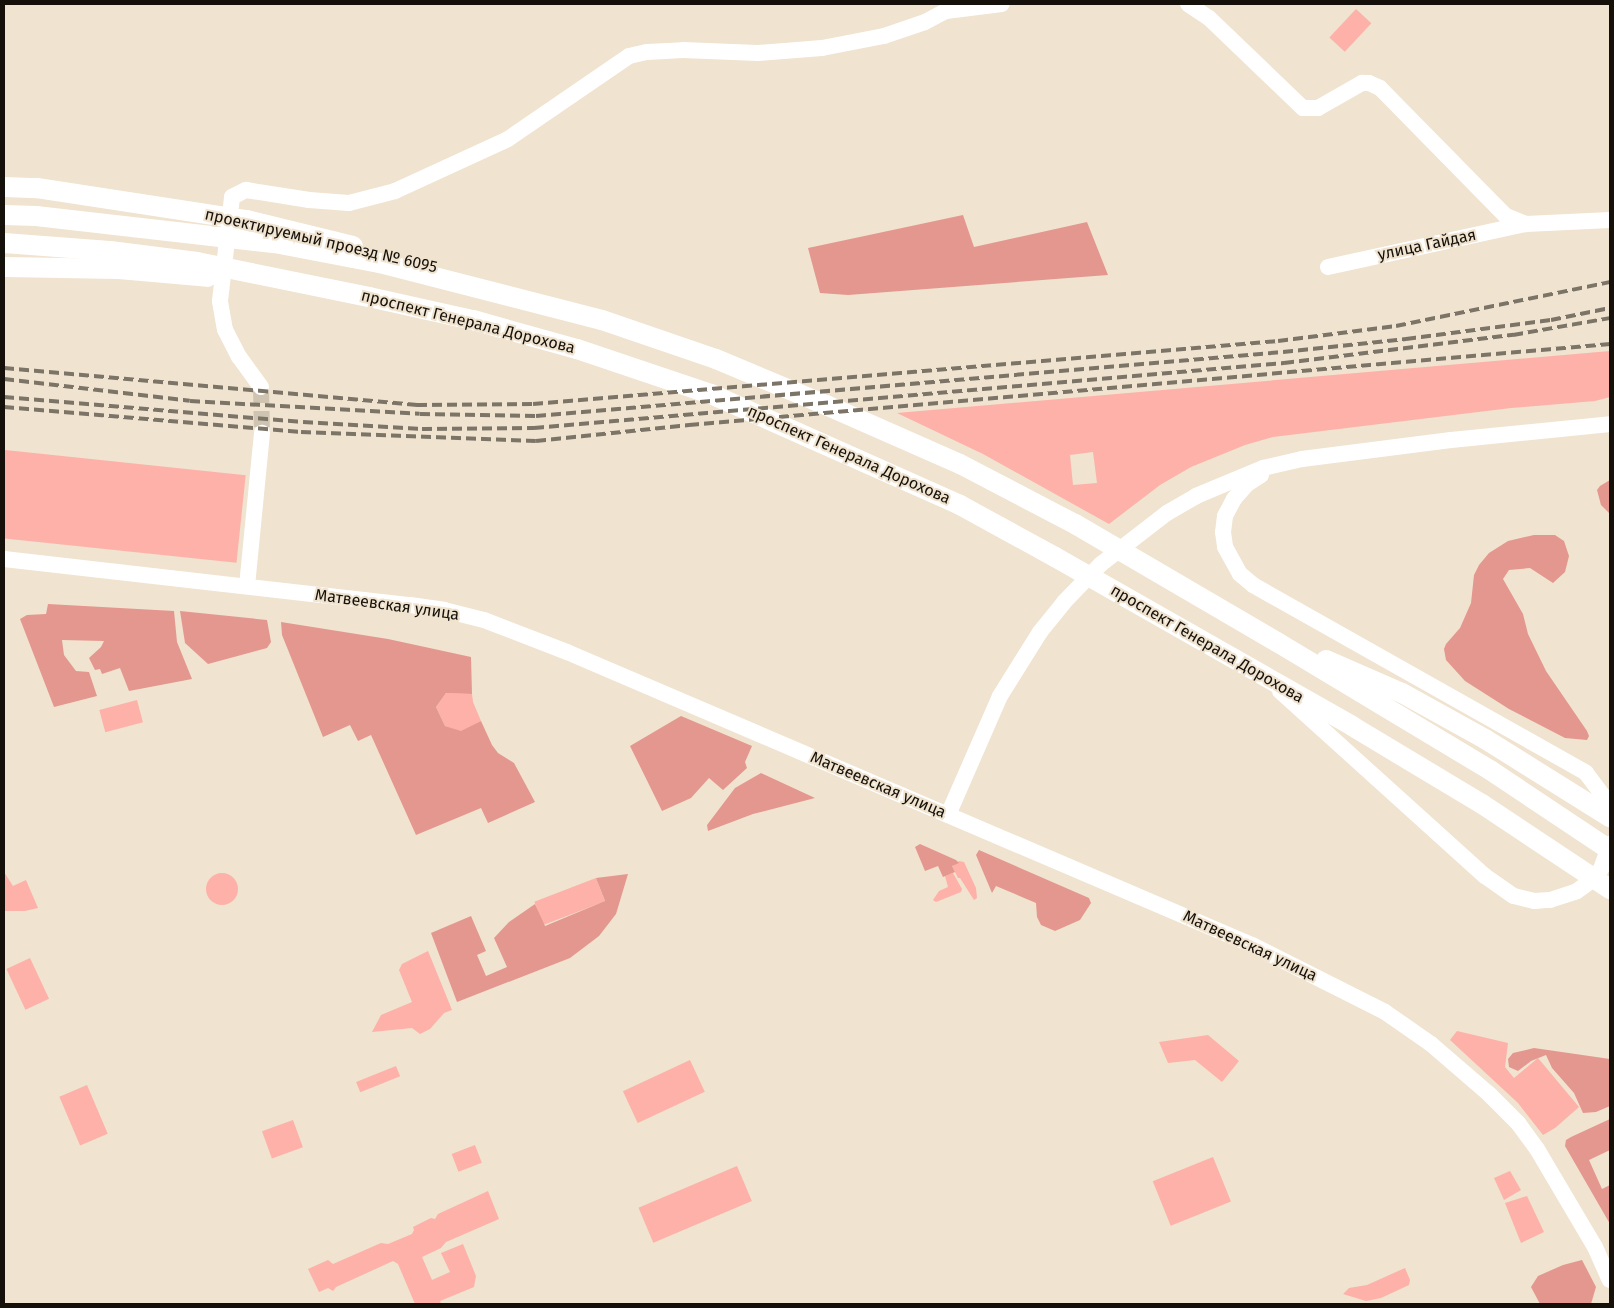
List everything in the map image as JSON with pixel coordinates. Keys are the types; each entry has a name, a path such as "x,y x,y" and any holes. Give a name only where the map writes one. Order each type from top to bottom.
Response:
{"main road":[{"name":"проектируемый проезд № 6095","path":"4,187 37,188 247,220 533,294 602,320"},
{"path":"4,215 36,216 280,244 380,263 602,320 716,359 960,464 1075,524 1490,770 1610,850"},
{"name":"проспект Генерала Дорохова","path":"4,243 33,244 197,262 299,282 473,320 548,341 711,394 960,505 1259,673 1482,804 1610,889"},
{"path":"4,267 119,269 299,282"},
{"path":"1277,642 1341,666 1402,693 1485,739 1610,817"}],"street":[{"path":"261,387 239,357 224,330 220,301 232,197 246,190 309,200 349,203 395,191 508,139 629,56 647,52 683,50 758,53 822,48 884,36 924,22 946,10 1002,4"},
{"name":"улица Гайдая","path":"1188,4 1209,18 1298,104 1308,110 1318,108 1362,83 1369,83 1380,88 1506,216 1526,224"},
{"name":"улица Гайдая","path":"1328,267 1526,224 1610,220"},
{"path":"948,815 1012,675 1040,632 1070,596 1101,564 1167,513 1218,484 1262,468 1290,462 1352,452 1610,424"},
{"path":"247,586 262,433"},
{"path":"1290,462 1266,472 1247,484 1234,499 1225,516 1223,532 1225,547 1233,564 1252,585 1586,773 1605,798 1610,817"},
{"name":"Матвеевская улица","path":"4,559 444,610 484,620 566,652 1252,946 1386,1012 1431,1044 1489,1094 1518,1124 1535,1146 1595,1248 1610,1280"},
{"path":"1259,673 1498,887 1514,896 1540,901 1566,897 1591,881 1601,869 1610,844"}],"shaded area":[{"path":"1356,9 1371,23 1345,52 1329,38"},
{"path":"963,215 974,247 1087,222 1108,275 848,295 820,293 808,248"},
{"path":"1610,351 1610,397 1595,401 1511,408 1273,437 1245,445 1191,467 1160,485 1109,524 983,454 897,413","holes":["1093,452 1097,483 1073,485 1070,455"]},
{"path":"5,450 246,475 236,563 4,538"},
{"path":"1610,480 1610,514 1601,505 1597,490"},
{"path":"1534,535 1555,535 1564,541 1569,556 1565,572 1553,583 1530,568 1509,570 1503,579 1523,614 1528,634 1546,671 1587,731 1589,736 1587,740 1565,738 1509,709 1465,681 1446,660 1444,649 1460,628 1471,603 1474,575 1479,565 1489,553 1508,541"},
{"path":"48,604 174,611 177,642 192,679 129,691 120,668 102,674 100,669 95,670 89,658 101,647 104,641 62,640 64,655 76,671 89,672 97,696 54,707 20,619 27,615 46,614"},
{"path":"180,611 267,620 271,642 267,648 208,664 185,643"},
{"path":"281,622 388,639 471,657 472,694 446,693 436,707 445,726 461,731 481,721 492,745 498,753 514,763 535,802 488,823 481,808 416,835 371,735 358,741 350,725 323,737 282,635"},
{"path":"446,693 472,694 473,702 481,721 461,732 445,726 436,707"},
{"path":"137,700 143,722 105,732 99,710"},
{"path":"681,716 752,746 745,762 747,768 723,790 709,778 691,798 662,811 630,746"},
{"path":"761,773 815,798 753,814 708,831 707,825 735,788"},
{"path":"920,844 956,860 959,863 952,866 955,872 943,877 938,866 925,871 915,847"},
{"path":"979,850 1089,898 1091,903 1080,920 1055,931 1041,925 1037,917 1036,903 996,886 992,893 976,855"},
{"path":"959,861 964,862 976,888 977,898 974,900 952,866"},
{"path":"4,872 13,886 26,880 38,908 25,911 4,911"},
{"path":"222,873 228,874 233,878 237,883 237,895 233,900 228,904 222,905 216,904 211,900 207,895 206,889 207,883 211,878 216,874"},
{"path":"953,873 962,889 961,892 936,902 933,900 939,891 948,887 945,876"},
{"path":"628,874 616,914 599,936 570,958 457,1002 431,933 471,916 486,951 477,955 486,976 507,967 494,938 509,922 535,904 545,926 605,901 596,878"},
{"path":"596,878 605,901 543,925 534,902"},
{"path":"428,951 452,1010 444,1013 430,1029 420,1034 412,1028 372,1032 381,1015 412,1002 399,970 402,964"},
{"path":"30,958 49,999 25,1010 6,969"},
{"path":"1457,1031 1508,1043 1505,1067 1514,1078 1538,1058 1579,1107 1555,1128 1543,1135 1518,1103 1450,1040"},
{"path":"1208,1035 1239,1061 1222,1082 1195,1060 1168,1063 1159,1042"},
{"path":"1534,1048 1610,1059 1610,1106 1596,1112 1583,1113 1574,1093 1552,1068 1546,1055 1531,1061 1518,1071 1509,1067 1508,1059 1513,1053"},
{"path":"690,1060 705,1092 638,1123 623,1091"},
{"path":"396,1066 400,1076 360,1092 356,1082"},
{"path":"87,1085 108,1134 80,1146 59,1097"},
{"path":"1610,1119 1610,1150 1589,1160 1602,1189 1610,1185 1610,1224 1565,1146 1566,1140 1571,1137"},
{"path":"293,1120 303,1147 272,1159 262,1131"},
{"path":"475,1145 482,1163 458,1172 452,1154"},
{"path":"1213,1157 1231,1202 1171,1226 1153,1181"},
{"path":"737,1166 752,1201 653,1243 639,1208"},
{"path":"1510,1171 1521,1190 1504,1200 1494,1178"},
{"path":"488,1191 499,1219 446,1242 441,1248 422,1257 432,1280 450,1272 441,1253 463,1244 476,1276 474,1287 440,1301 441,1304 415,1304 398,1264 393,1261 336,1287 333,1291 328,1288 319,1292 308,1269 328,1260 333,1264 381,1243 388,1244 412,1234 413,1227 431,1218 435,1219 438,1214"},
{"path":"1527,1196 1544,1232 1521,1243 1505,1203"},
{"path":"1582,1260 1596,1287 1591,1304 1540,1304 1531,1287 1538,1276 1563,1265"},
{"path":"1405,1268 1410,1280 1409,1285 1381,1298 1366,1301 1343,1294 1349,1288 1367,1285"}],"tunnel":[{"path":"261,387 262,433"}],"railway":[{"path":"4,368 417,405 533,404 1278,341 1396,326 1610,282"},
{"path":"4,379 190,401 420,414 536,416 1283,352 1406,339 1551,320 1610,308"},
{"path":"4,397 303,422 422,429 534,428 1284,363 1513,335 1610,318"},
{"path":"4,407 301,432 536,441 689,425 1610,344"}]}
